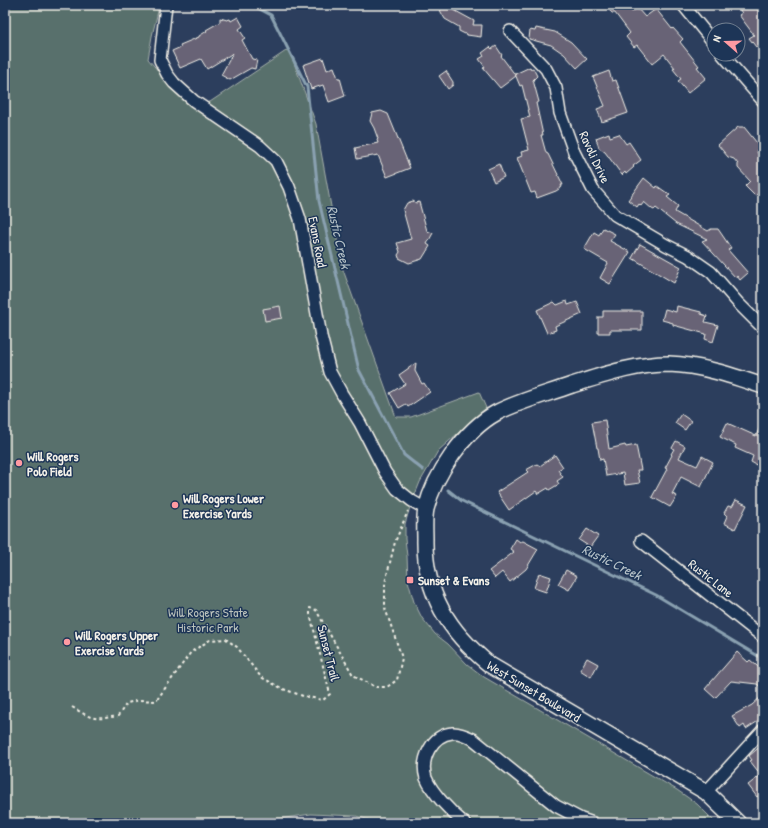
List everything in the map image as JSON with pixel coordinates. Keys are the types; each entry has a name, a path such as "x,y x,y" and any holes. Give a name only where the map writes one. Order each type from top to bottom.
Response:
{"main road":[{"name":"West Sunset Boulevard","path":"738,823 706,792 490,666 475,653 457,634 448,621 438,606 432,590 426,570 424,552 426,509 442,470 474,429 495,413 527,401 610,373 648,365 670,364 693,366 763,386"}],"street":[{"name":"Evans Road","path":"166,5 160,60 167,74 174,83 194,101 260,146 276,161 289,187 300,219 321,336 330,372 360,422 385,472 397,489 412,501 426,509"},
{"path":"684,5 706,34"},
{"name":"Ravoli Drive","path":"510,31 546,69 556,88 560,113 574,152 593,190 615,215 688,256 711,272 739,304 763,328"},
{"path":"729,62 763,101"},
{"name":"Rustic Lane","path":"641,540 763,637"},
{"path":"706,792 763,730"},
{"path":"464,823 451,812 426,778 424,763 430,747 441,736 453,732 473,739 556,806 581,819 593,823"}],"path":[{"name":"Sunset Trail","path":"72,707 91,718 99,719 118,716 127,703 140,700 156,701 191,652 210,640 226,639 237,647 260,677 283,689 303,696 323,700 330,694 310,614 310,608 316,610 352,675 376,687 387,687 397,680 402,658 385,608 385,583 395,542 410,506"}],"green space":[{"name":"Will Rogers State Historic Park","path":"5,5 154,5 158,11 148,59 179,95 192,105 210,102 289,49 316,124 342,267 396,417 411,417 479,392 486,408 438,451 420,482 410,507 405,524 408,581 414,602 422,618 435,634 448,644 467,664 484,677 677,790 697,804 716,823 380,823 356,816 311,814 253,823 5,823"}],"building":[{"path":"437,5 451,5 452,9 474,21 473,25 482,25 481,37 467,35 459,31 459,27 445,19"},
{"path":"605,5 626,5 632,12 637,8 645,17 656,9 672,29 673,28 683,39 680,42 699,66 697,67 706,78 688,93 678,81 681,79 673,69 675,68 664,54 652,64 637,45 634,47 626,37 630,33 615,13 612,13"},
{"path":"736,5 763,5 763,48 761,44 756,47 749,38 754,35 746,24 746,22 744,22 739,15 742,13"},
{"path":"238,17 243,26 239,29 245,38 242,40 252,59 257,60 255,69 251,68 230,80 221,75 233,53 207,69 201,59 180,68 172,51 181,47 180,45 199,37 207,31 206,30 220,22 220,18 227,20 230,19 231,21"},
{"path":"536,28 555,32 571,42 587,59 577,68 564,54 551,45 529,39 530,30 535,31"},
{"path":"496,46 502,55 501,56 516,76 500,88 483,68 485,67 479,59 484,56 482,53 490,47 492,49"},
{"path":"323,58 327,70 334,67 338,78 340,78 345,96 329,102 323,85 311,89 303,65"},
{"path":"530,67 531,69 533,68 537,76 533,80 539,102 536,103 543,135 541,135 546,153 548,154 563,185 561,185 562,187 556,191 537,198 535,192 531,193 517,158 522,156 521,152 529,150 521,119 530,117 522,85 520,86 515,74"},
{"path":"446,71 453,82 453,85 448,89 439,76"},
{"path":"609,71 612,81 616,80 628,113 602,122 597,109 605,106 593,77"},
{"path":"381,111 388,114 410,168 387,177 378,155 357,159 355,148 378,143 374,128 370,121 372,113"},
{"path":"738,127 744,127 761,148 756,151 763,159 763,189 755,196 745,186 750,181 738,168 738,164 734,159 728,157 718,145"},
{"path":"609,133 610,137 619,134 626,144 629,142 641,160 626,174 625,172 622,175 605,152 599,148 596,138"},
{"path":"499,164 504,177 494,182 488,169"},
{"path":"644,178 656,188 657,186 670,195 667,197 678,206 675,212 708,231 711,229 718,229 731,248 728,250 748,273 740,280 737,276 736,278 702,241 707,239 676,224 656,208 654,210 652,209 644,202 641,206 639,204 637,207 628,200"},
{"path":"413,201 416,203 419,202 427,231 433,233 427,244 430,246 422,259 409,263 399,258 398,255 400,252 397,243 411,239 403,210 407,203"},
{"path":"603,228 615,234 610,241 630,252 610,284 600,278 608,263 584,249 594,232 599,235"},
{"path":"640,244 681,267 674,283 632,258"},
{"path":"567,301 568,305 577,302 582,314 555,326 556,330 547,333 537,310 554,302 557,305"},
{"path":"280,306 282,318 265,321 263,309"},
{"path":"677,306 701,312 701,314 707,316 705,322 718,325 713,342 705,339 706,334 673,325 673,323 662,320 665,309 676,312"},
{"path":"603,311 642,311 642,330 610,330 610,333 598,333 598,317 603,317"},
{"path":"416,363 415,371 422,384 424,383 430,392 408,407 406,404 399,408 390,393 405,384 399,375"},
{"path":"681,414 691,421 685,430 675,423"},
{"path":"605,420 609,449 625,445 626,447 636,445 641,470 637,470 640,483 625,485 623,473 606,476 603,459 600,460 592,422"},
{"path":"763,420 763,460 760,467 751,462 753,456 735,448 736,445 720,437 727,423 756,436"},
{"path":"676,441 685,446 679,458 697,466 702,456 713,462 701,487 681,477 672,494 677,496 670,507 652,497 667,469 665,468 672,455 671,454 674,449 672,448"},
{"path":"555,455 563,467 558,470 563,477 557,481 559,484 538,494 536,491 509,510 497,492 528,472 526,470 537,464 540,466"},
{"path":"736,500 747,505 735,529 724,523 727,516 724,513 728,506 732,507"},
{"path":"587,529 598,536 590,547 579,540"},
{"path":"516,539 538,549 526,569 510,582 502,572 495,578 489,571 514,552 510,549"},
{"path":"566,570 577,576 569,590 558,584"},
{"path":"539,573 551,577 546,592 534,588"},
{"path":"737,652 748,662 750,660 763,671 763,689 757,684 731,681 715,698 705,689"},
{"path":"587,658 598,664 591,677 580,670"},
{"path":"763,695 763,718 746,729 744,725 740,728 732,716 752,705"},
{"path":"763,744 763,792 757,797 748,785 761,775 750,761 752,760 749,756"}],"waterway":[{"name":"Rustic Creek","path":"252,5 271,15 307,87 319,201 359,370 404,455 423,470"},
{"name":"Rustic Creek","path":"448,490 462,501 656,595 763,659"}],"place":[{"name":"Will Rogers Polo Field","path":"19,463"},
{"name":"Will Rogers Lower Exercise Yards","path":"175,505"},
{"name":"Sunset & Evans","path":"410,580"},
{"name":"Will Rogers Upper Exercise Yards","path":"67,642"}]}
